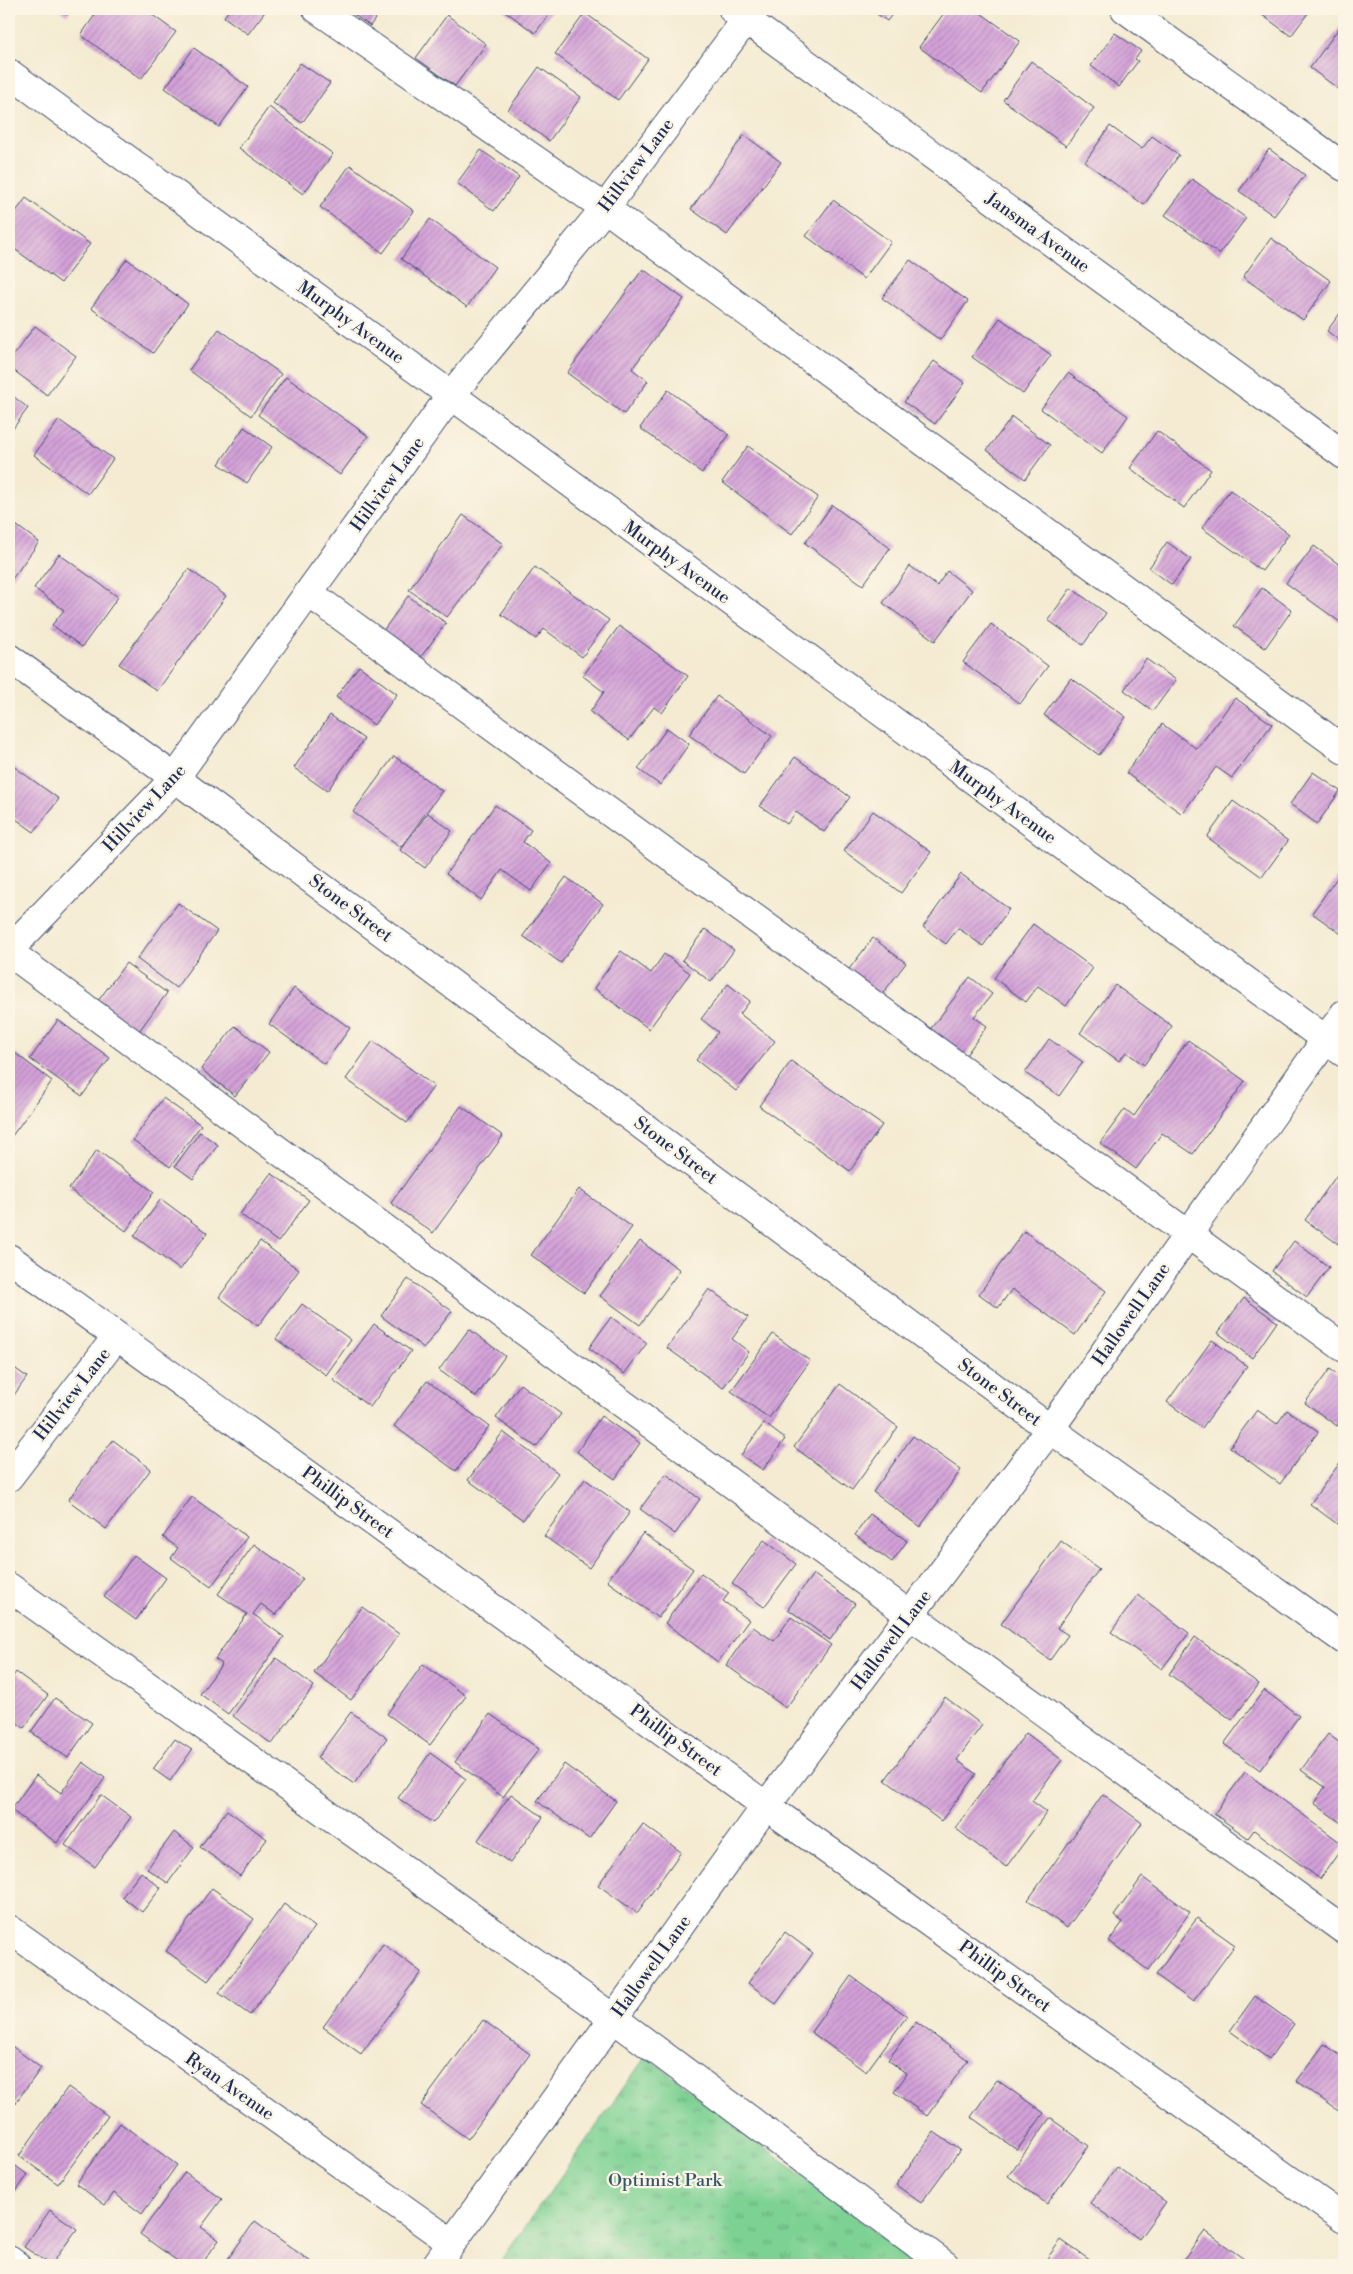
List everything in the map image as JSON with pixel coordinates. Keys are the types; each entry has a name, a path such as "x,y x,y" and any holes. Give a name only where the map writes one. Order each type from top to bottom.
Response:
{"street":[{"path":"317,9 605,208 1344,750"},
{"path":"1125,9 1344,167"},
{"name":"Hillview Lane","path":"9,951 175,778 451,395 605,208 744,12"},
{"name":"Jansma Avenue","path":"744,12 1344,454"},
{"name":"Murphy Avenue","path":"9,72 1335,1046"},
{"path":"309,593 1344,1348"},
{"name":"Stone Street","path":"9,658 175,778 1050,1429 1344,1640"},
{"path":"9,951 910,1615 1344,1930"},
{"name":"Hallowell Lane","path":"436,2265 766,1806 1050,1429 1188,1234 1335,1046 1344,1014"},
{"name":"Phillip Street","path":"9,1258 766,1806 1344,2219"},
{"name":"Hillview Lane","path":"9,1477 117,1336"},
{"path":"9,1587 613,2018 945,2265"},
{"name":"Ryan Avenue","path":"9,1929 452,2243"},
{"path":"9,2260 16,2265"}],"green space":[{"name":"Optimist Park","path":"646,2056 919,2265 498,2265"}],"building":[{"path":"58,9 71,9 67,15"},
{"path":"99,9 144,9 176,32 141,79 81,35"},
{"path":"230,9 267,9 248,34 224,17"},
{"path":"346,9 382,9 370,26"},
{"path":"502,9 553,9 535,33"},
{"path":"870,9 896,9 887,21"},
{"path":"947,9 975,9 1020,41 982,93 919,47"},
{"path":"1254,9 1311,9 1291,36"},
{"path":"585,13 648,59 618,100 555,54"},
{"path":"447,15 486,44 455,86 416,58"},
{"path":"1344,21 1344,93 1310,68"},
{"path":"1115,33 1141,51 1135,59 1138,61 1119,87 1091,66"},
{"path":"194,48 248,87 219,127 165,88"},
{"path":"1031,61 1094,108 1066,146 1003,100"},
{"path":"300,63 330,83 302,123 273,103"},
{"path":"539,67 581,97 549,141 508,110"},
{"path":"269,107 333,154 303,194 239,148"},
{"path":"1110,126 1142,149 1152,136 1179,155 1144,205 1085,162"},
{"path":"744,135 781,162 727,235 691,209"},
{"path":"1269,149 1305,175 1274,216 1239,191"},
{"path":"481,150 519,177 494,211 457,183"},
{"path":"350,165 414,211 383,253 320,207"},
{"path":"1192,179 1246,218 1219,254 1165,215"},
{"path":"26,198 90,244 61,283 9,245 9,221"},
{"path":"833,200 891,242 864,279 806,236"},
{"path":"430,219 495,267 467,307 401,259"},
{"path":"1271,238 1331,281 1303,320 1243,277"},
{"path":"127,259 188,304 153,353 91,308"},
{"path":"910,260 968,301 940,340 882,298"},
{"path":"643,269 684,299 632,369 648,381 624,414 567,373"},
{"path":"1344,308 1344,344 1327,331"},
{"path":"1000,318 1051,355 1023,394 972,357"},
{"path":"35,326 76,356 47,395 9,367 9,361"},
{"path":"219,329 281,374 251,416 189,370"},
{"path":"934,361 965,383 935,424 904,402"},
{"path":"1068,373 1128,416 1102,453 1041,409"},
{"path":"286,377 368,436 340,475 258,415"},
{"path":"668,390 729,435 702,473 640,428"},
{"path":"9,393 28,408 9,434"},
{"path":"1012,417 1050,445 1025,479 987,450"},
{"path":"59,420 113,459 88,494 34,455"},
{"path":"244,427 272,447 247,483 219,464"},
{"path":"1157,431 1211,470 1184,508 1130,468"},
{"path":"748,446 818,497 792,534 722,482"},
{"path":"1230,490 1289,534 1262,571 1202,528"},
{"path":"832,505 890,548 863,585 805,543"},
{"path":"463,515 503,544 447,617 409,590"},
{"path":"9,520 39,542 12,579 9,577"},
{"path":"1167,542 1191,559 1172,585 1149,568"},
{"path":"1314,546 1344,568 1344,625 1286,583"},
{"path":"59,554 118,597 82,647 52,625 64,610 34,588"},
{"path":"910,566 937,586 947,571 972,590 935,641 883,603"},
{"path":"535,567 609,620 582,657 544,629 536,639 501,614"},
{"path":"189,569 226,596 157,691 119,664"},
{"path":"1071,588 1106,613 1083,645 1048,620"},
{"path":"1262,588 1292,610 1265,648 1234,626"},
{"path":"408,596 446,623 420,658 383,631"},
{"path":"991,624 1048,666 1020,704 963,662"},
{"path":"619,626 688,676 662,713 654,707 629,740 590,712 604,692 583,676"},
{"path":"1146,659 1176,680 1153,711 1124,690"},
{"path":"359,666 397,694 374,725 336,697"},
{"path":"1071,678 1126,717 1099,755 1044,715"},
{"path":"717,696 772,736 744,774 689,735"},
{"path":"1235,698 1272,724 1232,778 1216,767 1182,814 1126,773 1162,724 1197,749"},
{"path":"330,715 364,739 327,791 294,768"},
{"path":"667,728 689,744 660,785 638,769"},
{"path":"394,756 442,791 401,847 353,812"},
{"path":"795,757 850,797 824,832 796,812 787,824 760,806"},
{"path":"9,763 59,799 34,832 9,814"},
{"path":"1313,772 1340,791 1317,824 1290,804"},
{"path":"1233,801 1288,841 1262,877 1207,837"},
{"path":"495,805 531,830 523,842 551,863 531,891 502,870 481,900 446,874"},
{"path":"873,811 931,852 901,893 844,851"},
{"path":"428,813 452,831 425,868 400,850"},
{"path":"1344,868 1344,936 1312,913"},
{"path":"961,874 1009,909 983,946 958,928 946,944 923,927"},
{"path":"566,877 603,904 561,963 523,936"},
{"path":"178,903 217,931 176,988 137,959"},
{"path":"1033,924 1093,968 1066,1006 1038,986 1026,1002 994,978"},
{"path":"705,929 734,950 711,982 682,960"},
{"path":"873,938 906,963 879,998 846,973"},
{"path":"621,951 651,973 664,954 690,973 649,1029 594,988"},
{"path":"126,963 167,993 139,1031 98,1001"},
{"path":"970,977 992,994 974,1017 987,1026 964,1058 929,1031"},
{"path":"728,984 750,1001 740,1014 775,1041 736,1091 696,1060 718,1032 701,1019"},
{"path":"1115,985 1172,1026 1144,1065 1126,1052 1119,1061 1080,1033"},
{"path":"294,988 350,1028 324,1064 269,1024"},
{"path":"58,1020 110,1058 82,1096 30,1059"},
{"path":"235,1026 269,1052 235,1096 201,1069"},
{"path":"1049,1039 1083,1062 1059,1096 1025,1073"},
{"path":"1188,1040 1245,1081 1193,1154 1162,1133 1136,1169 1100,1143 1125,1109 1134,1116"},
{"path":"373,1041 434,1086 407,1123 346,1079"},
{"path":"15,1053 52,1081 9,1140 9,1061"},
{"path":"791,1061 882,1125 850,1171 759,1106"},
{"path":"163,1098 201,1125 170,1167 133,1140"},
{"path":"461,1106 503,1136 433,1233 391,1203"},
{"path":"200,1132 218,1145 193,1179 175,1166"},
{"path":"97,1150 154,1192 126,1231 69,1189"},
{"path":"1344,1165 1344,1236 1338,1244 1305,1220"},
{"path":"271,1173 309,1200 278,1242 240,1214"},
{"path":"579,1189 632,1227 584,1293 531,1255"},
{"path":"161,1199 207,1233 180,1270 134,1236"},
{"path":"1024,1231 1106,1291 1075,1335 1012,1289 998,1308 979,1294"},
{"path":"260,1241 299,1270 258,1326 219,1297"},
{"path":"640,1241 680,1270 640,1325 600,1296"},
{"path":"1294,1241 1329,1267 1307,1297 1272,1271"},
{"path":"408,1279 452,1311 424,1348 381,1316"},
{"path":"709,1289 748,1317 732,1339 749,1352 723,1388 667,1348"},
{"path":"1244,1298 1277,1322 1252,1358 1218,1333"},
{"path":"302,1304 351,1340 326,1375 276,1339"},
{"path":"611,1317 647,1343 624,1374 589,1348"},
{"path":"374,1324 411,1351 370,1407 333,1380"},
{"path":"469,1329 505,1356 476,1397 439,1370"},
{"path":"773,1334 810,1361 769,1418 731,1391"},
{"path":"1212,1340 1247,1366 1202,1428 1167,1402"},
{"path":"9,1364 27,1377 9,1402"},
{"path":"1330,1369 1344,1379 1344,1416 1337,1426 1305,1403"},
{"path":"427,1381 489,1426 456,1471 394,1426"},
{"path":"520,1384 561,1414 536,1447 496,1418"},
{"path":"840,1384 898,1427 852,1490 794,1447"},
{"path":"1257,1410 1277,1424 1287,1410 1318,1432 1280,1484 1230,1447"},
{"path":"601,1416 640,1443 615,1479 577,1452"},
{"path":"764,1423 785,1439 763,1470 741,1455"},
{"path":"503,1432 558,1473 523,1520 468,1480"},
{"path":"913,1436 961,1470 920,1527 873,1492"},
{"path":"113,1440 151,1469 106,1529 68,1500"},
{"path":"1344,1457 1344,1529 1310,1504"},
{"path":"666,1474 700,1499 675,1534 640,1509"},
{"path":"585,1479 630,1512 589,1568 544,1536"},
{"path":"192,1497 247,1537 211,1587 171,1558 178,1548 163,1537"},
{"path":"870,1514 907,1541 892,1562 855,1535"},
{"path":"643,1533 693,1569 658,1618 607,1581"},
{"path":"764,1540 796,1564 764,1607 732,1584"},
{"path":"1061,1541 1099,1569 1057,1628 1068,1635 1050,1660 1001,1624"},
{"path":"254,1544 303,1579 276,1615 261,1604 253,1614 284,1637 228,1714 200,1694 222,1664 215,1659 247,1614 218,1594"},
{"path":"134,1555 166,1578 136,1620 104,1597"},
{"path":"701,1573 729,1593 723,1601 749,1620 718,1662 665,1623"},
{"path":"813,1574 855,1604 830,1640 788,1609"},
{"path":"1138,1595 1189,1633 1162,1669 1111,1632"},
{"path":"362,1607 399,1634 351,1700 314,1673"},
{"path":"791,1617 831,1645 786,1708 726,1665 753,1627 774,1641"},
{"path":"1195,1637 1259,1684 1232,1720 1169,1674"},
{"path":"276,1658 314,1686 272,1744 233,1716"},
{"path":"423,1664 466,1696 430,1745 387,1714"},
{"path":"16,1672 48,1695 24,1728 9,1717 9,1682"},
{"path":"1264,1690 1299,1716 1260,1770 1224,1744"},
{"path":"945,1697 982,1725 957,1760 976,1774 941,1821 885,1780"},
{"path":"55,1698 92,1723 68,1758 31,1732"},
{"path":"351,1712 387,1738 354,1784 317,1758"},
{"path":"490,1714 539,1749 503,1797 455,1762"},
{"path":"9,1725 16,1730 9,1740"},
{"path":"1026,1733 1062,1760 1032,1801 1047,1812 1006,1867 955,1828"},
{"path":"1328,1734 1344,1746 1344,1819 1341,1823 1314,1803 1325,1787 1301,1770"},
{"path":"175,1739 192,1750 170,1781 153,1769"},
{"path":"430,1753 466,1779 433,1823 398,1798"},
{"path":"83,1762 105,1778 57,1843 11,1810 36,1775 61,1793"},
{"path":"564,1764 616,1801 589,1839 537,1801"},
{"path":"1245,1772 1344,1845 1320,1879 1254,1830 1248,1838 1214,1814"},
{"path":"511,1794 543,1817 510,1863 478,1840"},
{"path":"1103,1794 1142,1823 1067,1928 1028,1900"},
{"path":"101,1795 131,1817 95,1867 65,1845"},
{"path":"227,1810 267,1839 240,1876 200,1847"},
{"path":"643,1824 681,1852 637,1913 598,1885"},
{"path":"174,1832 194,1847 168,1883 147,1869"},
{"path":"141,1872 161,1888 142,1912 122,1897"},
{"path":"1142,1877 1190,1912 1148,1970 1109,1941 1123,1922 1114,1916"},
{"path":"212,1888 254,1919 208,1981 166,1951"},
{"path":"284,1904 315,1927 250,2015 219,1993"},
{"path":"1197,1918 1235,1945 1193,2002 1156,1975"},
{"path":"785,1932 813,1953 776,2004 748,1983"},
{"path":"383,1944 421,1972 361,2054 323,2027"},
{"path":"851,1976 907,2016 866,2072 811,2032"},
{"path":"1255,1996 1294,2024 1269,2059 1230,2031"},
{"path":"483,2020 530,2054 468,2139 421,2105"},
{"path":"916,2022 968,2060 927,2116 894,2092 907,2074 888,2060"},
{"path":"9,2044 41,2068 11,2109 9,2107"},
{"path":"1324,2044 1344,2058 1344,2115 1297,2081"},
{"path":"997,2080 1044,2113 1017,2150 971,2117"},
{"path":"68,2087 108,2116 58,2184 19,2156"},
{"path":"1050,2118 1089,2146 1047,2204 1008,2176"},
{"path":"120,2123 177,2165 142,2214 114,2193 105,2205 76,2184"},
{"path":"934,2132 960,2150 921,2203 896,2185"},
{"path":"9,2161 28,2175 9,2201"},
{"path":"1117,2167 1166,2202 1139,2239 1090,2203"},
{"path":"185,2172 222,2199 201,2227 219,2240 201,2265 183,2265 140,2234"},
{"path":"50,2210 77,2229 51,2265 24,2247"},
{"path":"255,2221 315,2265 228,2265 225,2263"},
{"path":"1205,2231 1244,2259 1239,2265 1180,2265"},
{"path":"1061,2240 1094,2263 1092,2265 1042,2265"}]}
